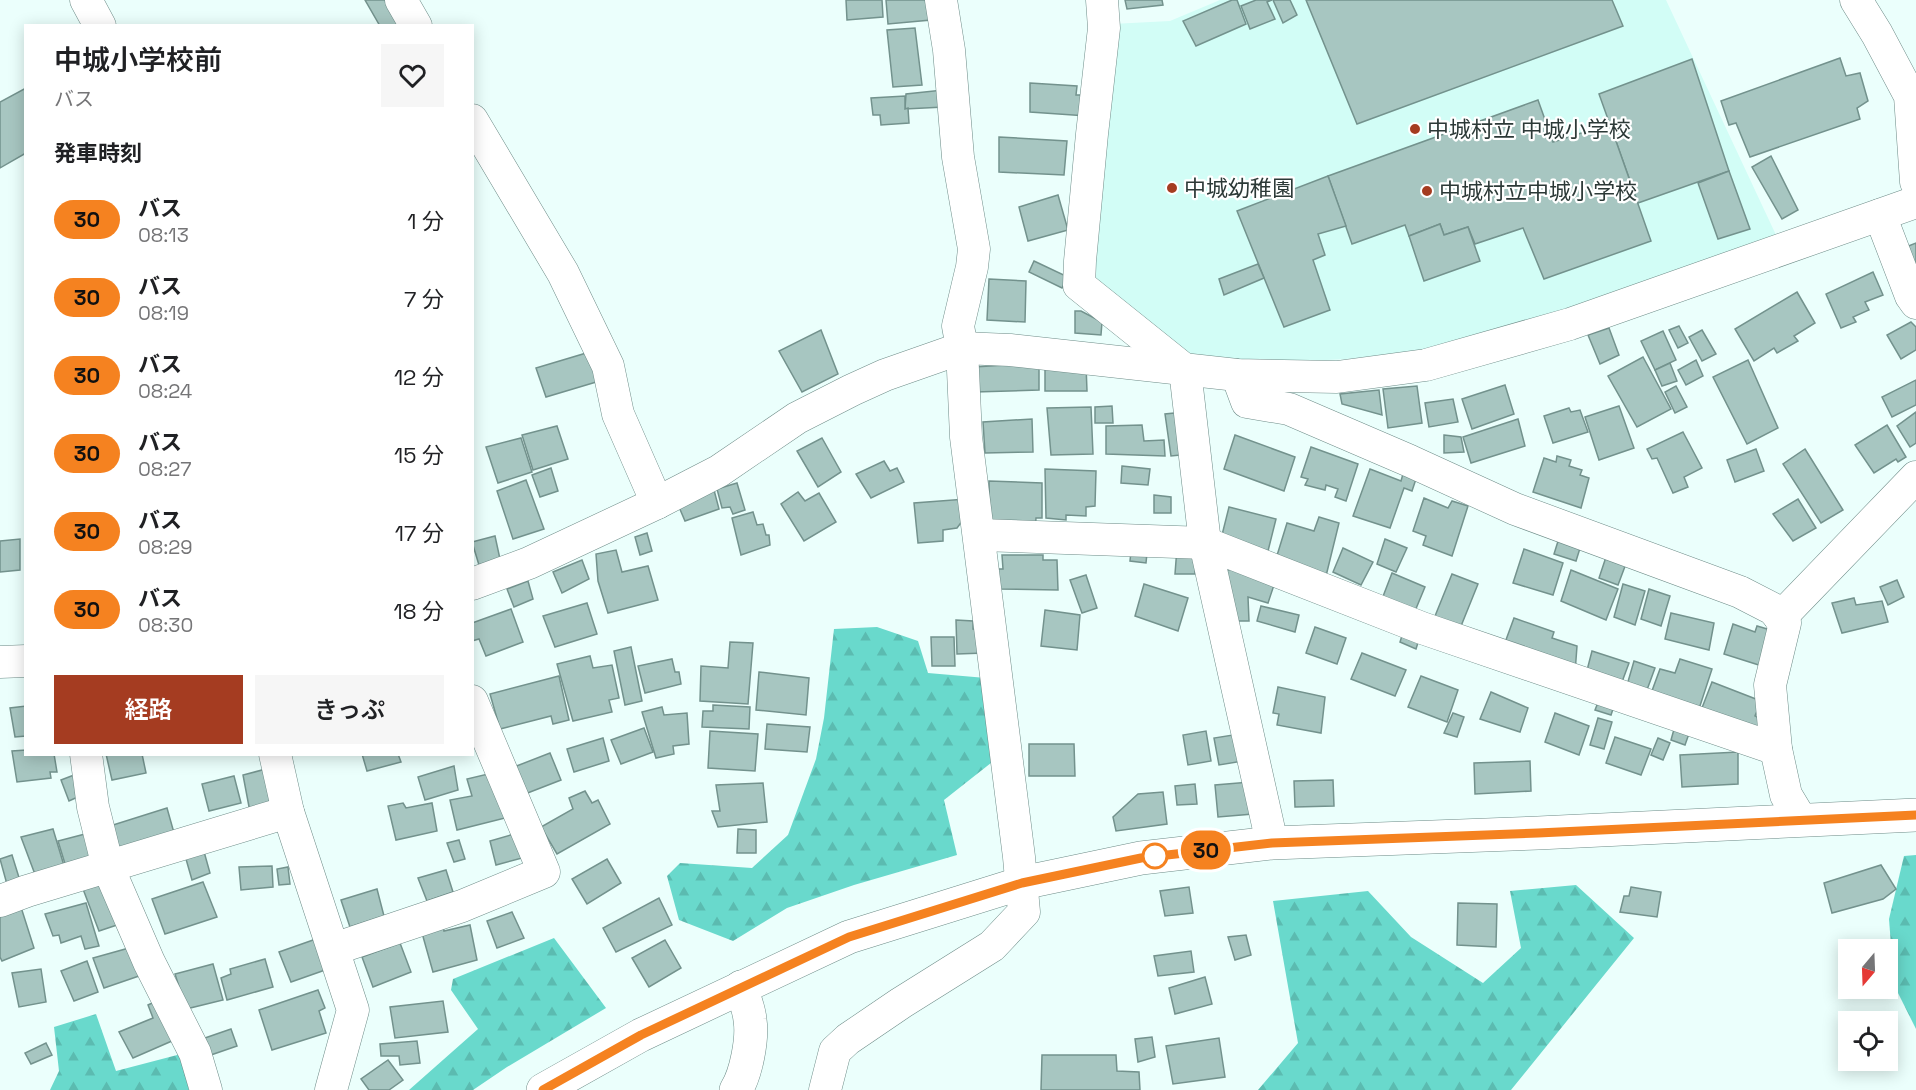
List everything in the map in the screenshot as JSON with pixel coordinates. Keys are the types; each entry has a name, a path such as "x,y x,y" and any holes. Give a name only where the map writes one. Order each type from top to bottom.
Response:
{"main road":[{"path":"543,1090 641,1035 849,937 1022,883 1141,858 1272,843 1916,816"},
{"path":"736,1090 741,1082 747,1058 751,1022 741,987"}],"street":[{"path":"86,0 99,24"},
{"path":"401,0 415,24"},
{"path":"825,1090 835,1051 848,1039 992,946 1024,912 980,535 966,437 962,348 958,326 974,249 958,158 949,50 941,0"},
{"path":"1102,0 1104,28 1079,285 1185,370 1205,543 1272,843"},
{"path":"1856,0 1910,96 1916,182"},
{"path":"475,129 563,273 608,366 618,414 657,503"},
{"path":"474,583 538,559 657,503 719,471 797,418 842,395 885,375 962,348 1010,350 1185,370 1209,370 1238,375 1337,377 1426,365 1570,324 1916,202"},
{"path":"1880,215 1911,297 1916,303"},
{"path":"1238,375 1247,402 1289,409 1515,509 1740,592 1773,609 1785,623 1770,685 1776,749 1786,795 1801,820"},
{"path":"1780,618 1916,477"},
{"path":"980,535 1205,543 1422,628 1776,749"},
{"path":"0,662 24,661"},
{"path":"334,949 462,906 544,872 474,706"},
{"path":"86,756 93,807 108,867 149,962 195,1053 206,1090"},
{"path":"275,756 288,812 353,1010 331,1090"},
{"path":"0,902 27,891 288,812"}],"shaded area":[{"name":"中城村立 中城小学校","path":"1220,0 1666,0 1776,235 1525,327 1416,351 1346,359 1251,364 1190,359 1093,278 1112,24 1170,21"}],"green space":[{"path":"877,627 918,641 928,673 986,678 996,759 944,800 957,855 854,885 787,908 733,941 679,920 667,876 680,863 752,868 788,835 816,759 824,718 834,629"},
{"path":"1916,855 1916,1029 1898,993 1898,939 1891,939 1889,919 1904,856"},
{"path":"1576,885 1634,938 1511,1090 1258,1090 1298,1043 1273,901 1368,891 1411,937 1483,983 1521,948 1510,891"},
{"path":"554,938 606,1008 473,1090 409,1090 478,1029 451,990 453,979"},
{"path":"96,1014 116,1071 181,1054 189,1090 50,1090 59,1071 54,1027"}],"building":[{"path":"365,0 389,0 402,24 379,24"},
{"path":"846,0 882,0 883,17 847,20"},
{"path":"886,0 929,0 931,20 888,24"},
{"path":"1125,0 1162,0 1163,5 1127,9"},
{"path":"1232,0 1237,0 1246,24 1196,46 1183,21"},
{"path":"1256,0 1272,0 1267,2 1275,19 1250,29 1241,6"},
{"path":"1273,0 1290,0 1297,15 1283,23"},
{"path":"1306,0 1612,0 1623,26 1357,124"},
{"path":"915,28 922,85 893,87 887,30"},
{"path":"1840,58 1846,76 1860,73 1868,101 1857,108 1860,119 1750,157 1736,123 1729,125 1721,101"},
{"path":"1692,59 1729,171 1638,203 1599,94"},
{"path":"1030,83 1077,86 1076,95 1088,95 1087,116 1030,112"},
{"path":"24,89 24,154 0,168 0,102"},
{"path":"943,90 944,107 905,109 906,94"},
{"path":"905,96 905,109 908,108 909,123 881,125 880,115 873,115 871,98"},
{"path":"1538,100 1553,142 1610,124 1651,241 1544,279 1523,228 1475,244 1468,227 1444,235 1440,224 1409,236 1405,225 1352,244 1328,176"},
{"path":"999,137 1067,141 1064,175 999,172"},
{"path":"1771,156 1798,210 1782,219 1752,167"},
{"path":"1729,171 1750,229 1718,239 1698,183"},
{"path":"1328,176 1346,226 1318,234 1325,255 1313,260 1330,310 1284,327 1237,211"},
{"path":"1058,195 1068,230 1028,241 1019,207"},
{"path":"1440,224 1444,235 1468,227 1480,261 1424,281 1409,236"},
{"path":"1916,243 1916,276 1906,247"},
{"path":"1034,261 1068,277 1062,288 1029,272"},
{"path":"1258,264 1264,278 1224,295 1219,279"},
{"path":"1873,272 1883,295 1865,302 1869,310 1853,317 1856,322 1841,328 1826,294"},
{"path":"989,279 1026,281 1025,322 987,320"},
{"path":"1797,292 1815,323 1794,336 1798,341 1777,353 1774,348 1754,361 1735,329"},
{"path":"1075,311 1081,311 1102,322 1101,335 1075,333"},
{"path":"1911,322 1916,327 1916,350 1901,359 1887,335"},
{"path":"1679,326 1688,343 1678,348 1669,330"},
{"path":"1609,328 1619,355 1600,364 1588,335"},
{"path":"821,330 838,374 802,392 779,351"},
{"path":"1702,330 1716,354 1702,361 1689,337"},
{"path":"1663,331 1676,360 1655,370 1641,341"},
{"path":"593,351 603,380 546,397 536,368"},
{"path":"1643,357 1671,409 1637,427 1608,376"},
{"path":"1696,360 1703,376 1686,385 1678,370"},
{"path":"1748,360 1778,428 1747,444 1713,377"},
{"path":"1039,363 1039,390 975,392 974,367"},
{"path":"1670,363 1677,381 1662,386 1655,370"},
{"path":"1086,365 1087,391 1045,391 1045,366"},
{"path":"1916,380 1916,405 1892,417 1882,397"},
{"path":"1505,385 1514,414 1472,429 1462,399"},
{"path":"1417,386 1422,423 1388,428 1383,389"},
{"path":"1676,386 1687,407 1675,413 1665,392"},
{"path":"1379,390 1382,415 1342,404 1340,394"},
{"path":"1453,399 1458,422 1429,427 1425,403"},
{"path":"1112,406 1113,423 1095,423 1095,407"},
{"path":"1619,406 1634,448 1599,460 1585,417"},
{"path":"1091,407 1093,454 1051,455 1047,408"},
{"path":"1569,408 1571,412 1580,410 1588,432 1553,443 1544,416"},
{"path":"1184,412 1190,454 1171,456 1165,414"},
{"path":"1916,412 1916,443 1910,447 1897,426"},
{"path":"1032,419 1033,452 985,453 983,422"},
{"path":"1518,419 1525,446 1471,463 1463,437"},
{"path":"1142,425 1144,441 1164,440 1165,456 1106,454 1106,426"},
{"path":"1887,425 1906,457 1898,462 1896,459 1874,473 1855,445"},
{"path":"557,426 568,459 533,470 522,435"},
{"path":"1683,432 1702,468 1684,477 1688,487 1673,493 1657,458 1652,459 1647,449"},
{"path":"1235,435 1295,457 1284,491 1224,469"},
{"path":"1444,435 1461,437 1464,452 1444,453"},
{"path":"521,438 532,472 498,483 486,447"},
{"path":"822,438 841,472 818,487 797,451"},
{"path":"1311,447 1358,464 1346,501 1335,497 1338,489 1326,485 1325,490 1305,485 1308,479 1301,477"},
{"path":"1756,449 1764,471 1735,482 1727,460"},
{"path":"1805,449 1843,510 1821,523 1783,464"},
{"path":"1557,456 1571,460 1569,466 1582,470 1580,475 1589,478 1581,508 1533,492 1544,458 1556,462"},
{"path":"884,461 890,471 897,468 904,482 871,498 856,474"},
{"path":"1122,466 1150,469 1148,485 1121,483"},
{"path":"1405,467 1418,473 1412,491 1404,488 1390,528 1353,516 1370,469 1401,481"},
{"path":"551,468 558,491 540,497 532,475"},
{"path":"1045,469 1096,471 1095,506 1086,507 1086,516 1066,515 1066,520 1046,518"},
{"path":"526,480 544,529 513,539 497,491"},
{"path":"989,481 1042,483 1042,518 1036,518 1035,530 990,528"},
{"path":"737,483 745,510 733,514 730,507 722,508 717,489"},
{"path":"714,490 719,509 685,521 679,507"},
{"path":"798,492 805,501 819,493 836,522 804,541 781,504"},
{"path":"1154,495 1171,497 1171,513 1154,513"},
{"path":"1424,498 1448,508 1452,501 1468,506 1452,556 1423,545 1426,536 1413,531"},
{"path":"966,499 963,520 957,528 943,530 943,541 918,543 914,503"},
{"path":"1798,499 1816,528 1793,541 1773,514"},
{"path":"1229,507 1276,519 1268,551 1221,539"},
{"path":"753,512 757,525 763,524 766,535 769,535 770,545 741,555 732,518"},
{"path":"1319,517 1339,523 1326,576 1275,562 1287,523 1314,531"},
{"path":"647,533 652,551 640,555 635,537"},
{"path":"495,536 500,559 479,565 474,541"},
{"path":"1559,538 1581,545 1576,561 1554,554"},
{"path":"20,539 20,570 0,572 0,541"},
{"path":"1385,539 1407,548 1396,572 1377,564"},
{"path":"1177,548 1196,549 1195,574 1175,574"},
{"path":"1343,548 1373,562 1361,585 1333,572"},
{"path":"1524,549 1563,563 1553,595 1513,583"},
{"path":"616,550 622,572 648,566 658,600 608,613 598,581 596,554"},
{"path":"1131,551 1147,553 1146,563 1130,561"},
{"path":"1607,554 1627,561 1618,585 1599,578"},
{"path":"1002,555 1043,555 1043,560 1057,560 1058,590 999,589 997,569 1003,569"},
{"path":"582,560 589,579 562,593 553,572"},
{"path":"1237,566 1277,576 1268,603 1248,597 1249,621 1233,621 1226,571"},
{"path":"1571,570 1618,589 1606,620 1561,601"},
{"path":"1392,573 1425,587 1415,611 1382,599"},
{"path":"1452,574 1478,584 1459,631 1433,621"},
{"path":"1086,575 1097,608 1082,613 1070,580"},
{"path":"1897,580 1904,597 1888,605 1880,587"},
{"path":"528,581 533,599 514,607 507,589"},
{"path":"1144,584 1188,598 1178,631 1135,616"},
{"path":"1623,584 1645,591 1635,625 1614,617"},
{"path":"1649,589 1670,596 1661,626 1641,619"},
{"path":"1854,598 1856,605 1882,601 1888,622 1842,633 1832,603"},
{"path":"587,603 597,634 555,647 543,616"},
{"path":"1261,606 1299,615 1295,632 1257,621"},
{"path":"511,609 523,642 486,656 479,639 474,640 474,622"},
{"path":"1045,610 1080,615 1077,650 1041,646"},
{"path":"1671,613 1714,623 1709,650 1665,639"},
{"path":"1514,618 1554,632 1552,638 1577,646 1575,673 1503,648"},
{"path":"956,620 973,621 973,629 984,630 984,653 957,654"},
{"path":"1733,624 1755,632 1757,626 1774,631 1762,666 1724,654"},
{"path":"1405,626 1421,633 1416,649 1400,642"},
{"path":"1315,627 1346,638 1337,664 1306,653"},
{"path":"931,637 954,637 955,666 932,666"},
{"path":"730,642 753,643 748,704 700,701 701,666 728,668"},
{"path":"631,647 642,701 625,705 614,651"},
{"path":"1592,651 1629,663 1619,690 1585,678"},
{"path":"1362,653 1406,670 1395,696 1351,679"},
{"path":"590,656 593,668 612,665 619,698 609,700 612,712 573,721 557,664"},
{"path":"672,659 675,672 679,672 681,684 645,693 638,666"},
{"path":"1680,659 1712,669 1699,709 1649,699 1660,669 1675,673"},
{"path":"1634,661 1655,668 1644,698 1625,692"},
{"path":"759,672 809,678 806,715 756,710"},
{"path":"559,676 569,720 553,724 551,716 500,729 490,694"},
{"path":"1421,676 1458,690 1447,722 1408,707"},
{"path":"1712,682 1761,701 1755,716 1763,720 1757,733 1700,713"},
{"path":"1278,687 1325,697 1321,733 1277,725 1279,714 1273,713"},
{"path":"1491,692 1528,708 1520,732 1480,719"},
{"path":"1601,695 1616,700 1611,715 1595,710"},
{"path":"713,705 750,707 749,729 702,727 703,711 713,711"},
{"path":"24,706 24,736 15,737 10,708"},
{"path":"662,707 664,715 687,713 689,744 673,746 674,754 656,758 642,712"},
{"path":"1453,713 1464,717 1457,737 1444,733"},
{"path":"1555,713 1589,726 1579,755 1545,742"},
{"path":"1598,718 1612,722 1604,749 1590,745"},
{"path":"1676,722 1691,728 1685,745 1671,740"},
{"path":"767,724 810,727 807,752 765,749"},
{"path":"644,728 653,752 621,764 611,740"},
{"path":"710,731 758,734 755,771 708,768"},
{"path":"1206,731 1211,761 1188,765 1183,735"},
{"path":"1239,734 1243,761 1219,765 1214,738"},
{"path":"1615,737 1651,749 1641,775 1606,763"},
{"path":"603,738 609,761 574,772 567,749"},
{"path":"1658,738 1670,743 1663,760 1651,755"},
{"path":"1029,744 1074,744 1075,776 1029,776"},
{"path":"24,750 24,756 54,756 57,772 50,772 51,778 17,782 12,751"},
{"path":"1738,752 1738,784 1682,787 1680,755"},
{"path":"550,753 561,780 525,794 514,767"},
{"path":"106,756 142,756 146,773 112,780"},
{"path":"363,756 399,756 401,762 367,771"},
{"path":"1530,761 1531,791 1475,794 1474,763"},
{"path":"454,766 458,790 425,800 418,777"},
{"path":"266,769 275,807 250,812 243,775"},
{"path":"492,773 513,816 457,830 450,800 472,796 467,779"},
{"path":"74,775 82,795 69,801 61,780"},
{"path":"234,776 241,803 209,811 202,784"},
{"path":"1333,780 1334,806 1295,807 1294,781"},
{"path":"1250,782 1253,814 1218,817 1215,785"},
{"path":"763,783 767,822 718,827 712,811 720,811 716,785"},
{"path":"1195,784 1197,804 1177,805 1175,786"},
{"path":"585,791 592,803 598,800 610,824 557,854 541,827 573,809 569,798"},
{"path":"1163,792 1167,824 1116,831 1113,817 1138,794"},
{"path":"403,803 406,808 432,803 437,831 396,840 388,806"},
{"path":"167,808 176,840 121,855 113,825"},
{"path":"53,829 65,869 36,877 21,837"},
{"path":"738,829 756,830 756,853 737,853"},
{"path":"89,833 96,858 66,867 58,841"},
{"path":"514,834 522,858 496,865 490,841"},
{"path":"459,840 465,859 454,862 447,843"},
{"path":"203,848 210,873 192,880 184,852"},
{"path":"12,855 21,884 8,888 0,859"},
{"path":"607,859 621,883 587,904 572,879"},
{"path":"1881,865 1896,889 1883,899 1832,913 1824,883"},
{"path":"272,866 273,887 241,890 239,867"},
{"path":"288,867 290,884 279,885 277,869"},
{"path":"446,870 453,892 427,901 418,878"},
{"path":"105,874 123,923 99,931 83,889"},
{"path":"203,882 217,917 165,934 152,899"},
{"path":"1189,887 1193,913 1165,916 1160,891"},
{"path":"1631,887 1661,892 1657,917 1620,912 1624,896 1629,896"},
{"path":"377,889 384,916 350,927 341,900"},
{"path":"659,898 672,925 616,952 603,928"},
{"path":"86,903 99,946 85,949 81,936 61,943 59,935 53,936 45,914"},
{"path":"1458,903 1497,904 1496,947 1457,945"},
{"path":"20,904 34,948 2,961 0,957 0,911"},
{"path":"512,912 524,938 497,948 487,921"},
{"path":"470,925 477,960 433,972 422,933 443,927 444,931"},
{"path":"1246,935 1251,955 1235,960 1228,937"},
{"path":"316,939 328,969 291,982 279,952"},
{"path":"665,940 681,968 649,987 632,958"},
{"path":"400,943 411,972 373,987 362,957"},
{"path":"129,948 139,976 104,988 93,958"},
{"path":"1191,951 1194,972 1158,976 1154,956"},
{"path":"265,959 273,987 227,1000 221,978 231,974 230,969"},
{"path":"87,961 98,992 74,1001 61,971"},
{"path":"213,964 223,1000 186,1009 175,974"},
{"path":"41,969 46,1002 19,1007 12,973"},
{"path":"1205,977 1212,1004 1175,1014 1169,988"},
{"path":"318,990 325,1008 319,1011 326,1033 272,1050 259,1010"},
{"path":"163,998 181,1037 133,1058 119,1032 153,1018 148,1005"},
{"path":"443,1001 448,1032 395,1038 390,1007"},
{"path":"231,1029 237,1046 208,1056 202,1039"},
{"path":"1152,1037 1155,1057 1138,1062 1135,1039"},
{"path":"1219,1038 1225,1077 1173,1084 1166,1046"},
{"path":"417,1041 420,1063 400,1065 399,1056 381,1056 380,1044"},
{"path":"46,1043 52,1055 31,1064 25,1053"},
{"path":"1042,1055 1116,1055 1117,1071 1139,1072 1140,1090 1041,1090"},
{"path":"388,1060 403,1080 389,1090 369,1090 361,1079"}],"bus line":[{"name":"30","path":"543,1090 641,1035 849,937 1022,883 1141,858 1272,843 1916,815"}],"place":[{"name":"中城村立 中城小学校","path":"1415,129"},
{"name":"中城幼稚園","path":"1172,188"},
{"name":"中城村立中城小学校","path":"1427,191"}]}
